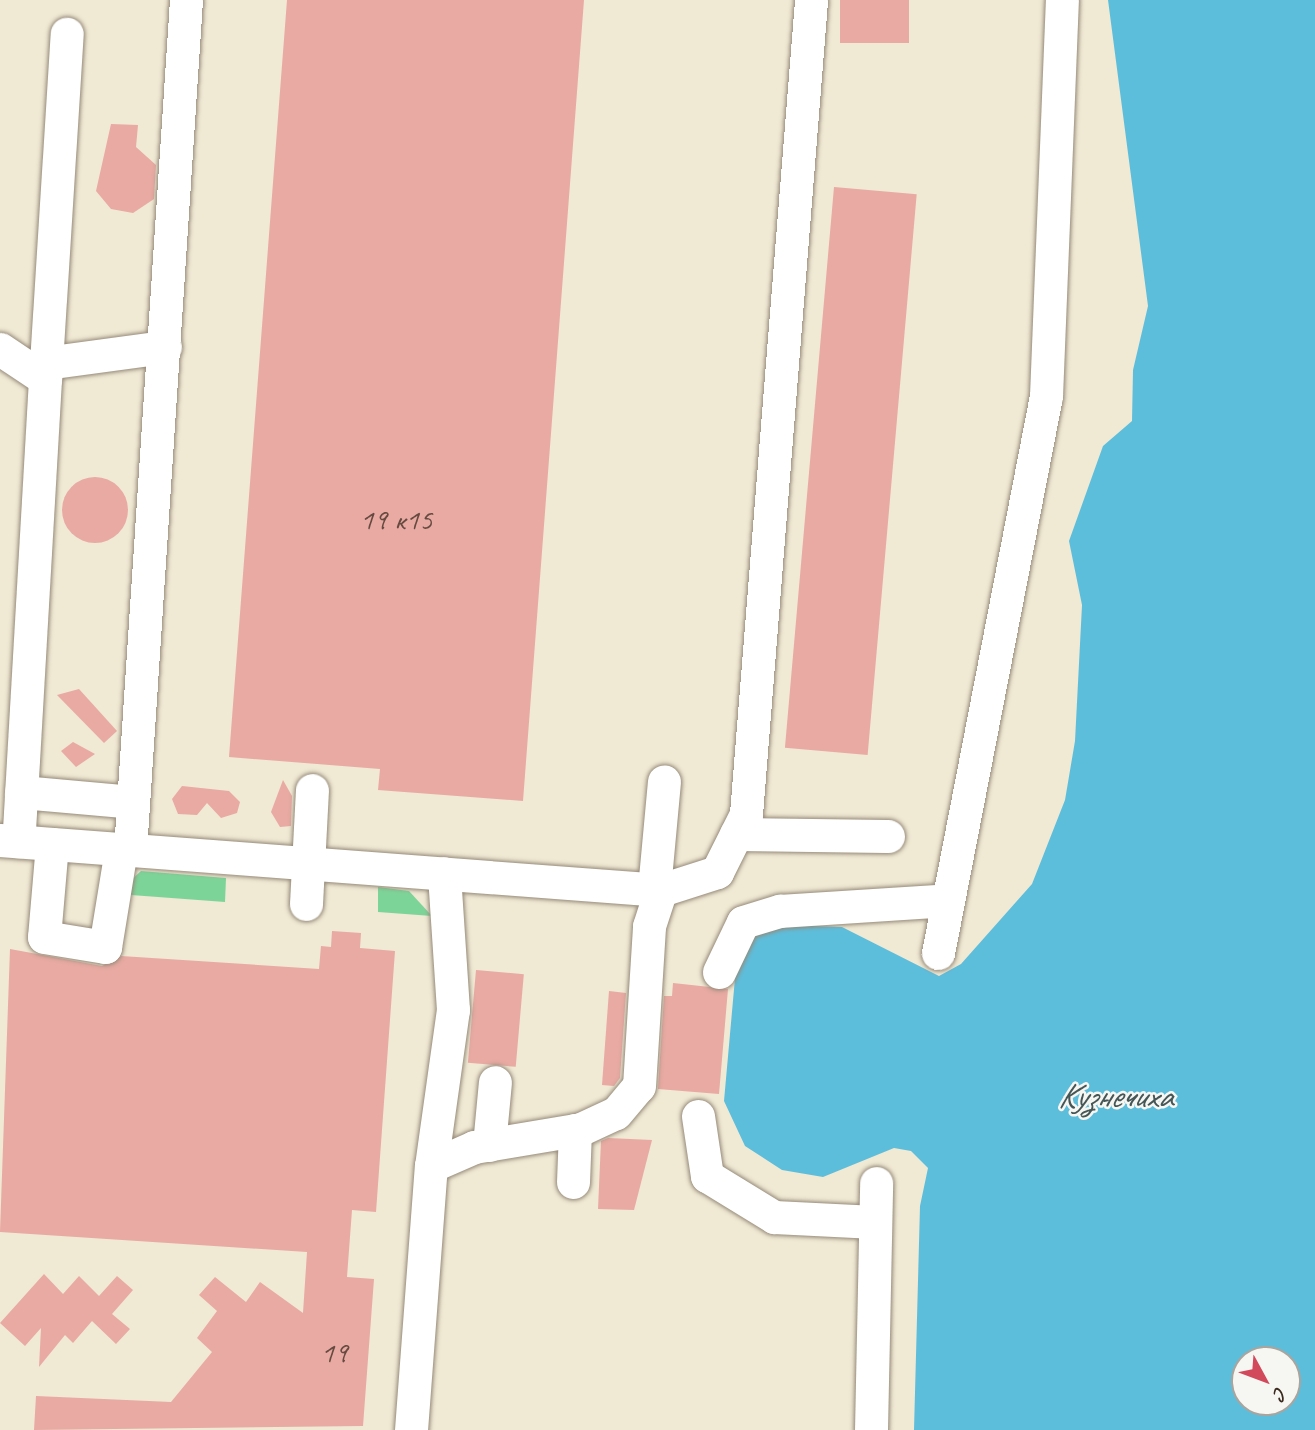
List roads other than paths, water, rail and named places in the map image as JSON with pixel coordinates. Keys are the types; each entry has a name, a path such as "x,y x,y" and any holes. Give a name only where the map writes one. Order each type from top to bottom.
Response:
{"lane":[{"path":"52,844 44,937 105,947 133,802 186,0"},
{"path":"67,34 21,792 9,840 657,889 717,872 746,814 811,0"},
{"path":"938,953 1046,396 1062,0"},
{"path":"0,349 46,371 165,347"},
{"path":"431,1166 489,1144 575,1130 616,1113 639,1086 649,926 657,889 664,781"},
{"path":"306,904 306,863 312,790"},
{"path":"21,792 133,802"},
{"path":"736,834 888,836"},
{"path":"411,1430 431,1166 453,1010 444,873"},
{"path":"719,972 743,922 780,911 948,900"},
{"path":"489,1144 495,1083"},
{"path":"698,1116 707,1176 774,1217 875,1222"},
{"path":"573,1182 575,1130"},
{"path":"871,1430 876,1183"}],"water":[{"name":"Кузнечиха","path":"1108,0 1315,0 1315,1430 914,1430 920,1206 928,1168 911,1151 894,1148 823,1177 782,1170 745,1146 724,1101 736,967 754,924 842,927 939,976 961,964 1032,884 1065,800 1075,741 1082,605 1069,541 1103,446 1132,421 1133,370 1148,306"}]}
